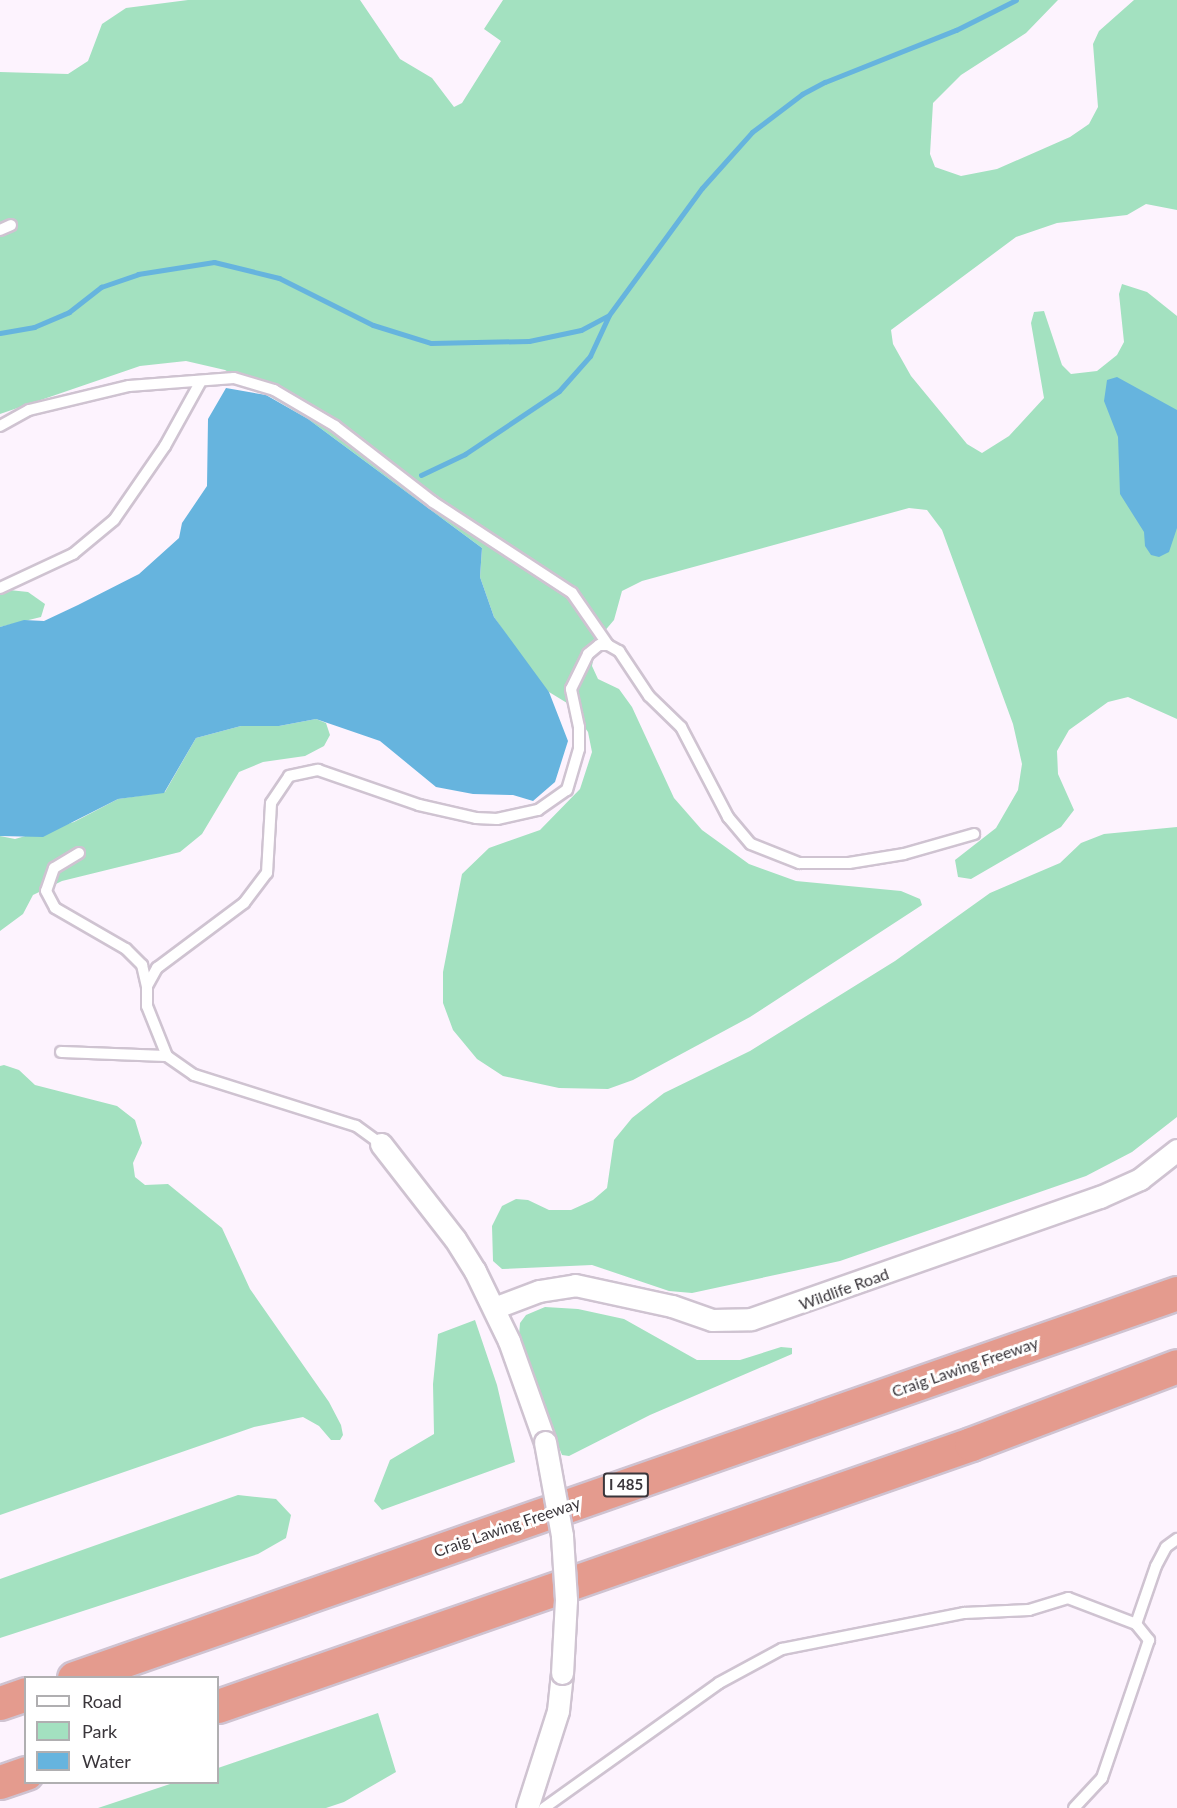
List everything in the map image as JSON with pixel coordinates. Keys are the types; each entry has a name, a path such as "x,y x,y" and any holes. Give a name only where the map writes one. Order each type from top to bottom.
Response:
{"highway":[{"name":"Craig Lawing Freeway","path":"77,1676 1177,1293"},
{"path":"219,1706 971,1443 1177,1366"},
{"path":"971,1443 1177,1384"},
{"path":"0,1703 24,1695"},
{"path":"0,1782 24,1774"}],"street":[{"path":"381,1144 455,1239 494,1308 545,1442 562,1536 566,1600 558,1711 527,1808"},
{"name":"Wildlife Road","path":"494,1308 539,1291 575,1285 672,1306 711,1320 751,1319 1100,1197 1140,1179 1177,1150"}],"lane":[{"path":"0,230 11,225"},
{"path":"0,426 29,410 129,386 234,378 274,390 335,426 433,502 572,593 608,645 619,651 648,696 681,727 728,817 751,844 799,863 849,863 904,854 974,834"},
{"path":"0,588 73,554 114,520 165,446 201,381"},
{"path":"147,986 157,968 244,903 267,873 271,803 289,776 318,770 327,772 419,805 476,818 520,816 553,801 567,789 579,748 579,727 572,689 588,654 598,645 608,645"},
{"path":"79,853 54,868 46,891 55,908 126,950 142,965 154,1028 167,1056 194,1075 356,1126 381,1144"},
{"path":"61,1052 167,1056"},
{"path":"1136,1624 1156,1566 1166,1547 1177,1539"},
{"path":"544,1808 719,1683 782,1649 964,1613 1029,1610 1068,1598 1136,1624 1149,1640 1113,1752 1102,1778 1074,1808"}],"green space":[{"path":"188,0 360,0 400,59 432,78 454,107 462,103 501,41 484,29 503,0 1058,0 1026,33 961,75 933,103 930,154 935,167 961,176 997,169 1070,137 1089,124 1098,107 1093,44 1099,31 1134,0 1177,0 1177,210 1146,204 1127,215 1057,223 1016,237 891,330 893,344 911,376 967,444 982,453 1009,436 1044,398 1031,323 1034,312 1044,311 1062,365 1071,374 1097,371 1117,355 1124,342 1119,294 1122,284 1147,292 1177,316 1177,719 1128,697 1108,702 1069,730 1057,751 1058,774 1074,810 1061,827 971,879 958,877 955,860 996,828 1018,790 1022,764 1013,724 942,530 927,510 909,508 642,581 622,591 614,620 597,640 592,666 598,679 619,689 632,707 674,798 702,830 749,864 796,881 901,891 920,899 922,905 750,1017 633,1080 608,1089 559,1088 503,1076 477,1059 453,1030 443,1003 443,972 462,874 489,848 540,830 580,789 592,752 588,732 567,703 549,692 535,677 494,617 480,577 482,548 308,419 225,370 186,361 140,366 0,414 0,72 68,74 88,61 102,24 126,8"},
{"path":"0,589 28,592 45,604 41,617 0,627"},
{"path":"316,719 326,723 330,735 324,746 305,756 263,762 239,772 202,834 180,852 62,881 33,895 23,914 0,931 0,836 15,839 74,822 118,799 165,792 196,738 241,726 279,726"},
{"path":"1177,827 1177,1117 1132,1152 1086,1176 840,1261 692,1293 669,1291 592,1265 502,1269 493,1261 492,1226 502,1206 516,1199 528,1200 549,1210 571,1210 593,1200 607,1188 614,1140 632,1118 664,1093 750,1051 895,961 990,893 1060,863 1081,843 1104,834"},
{"path":"4,1065 19,1070 35,1085 117,1106 135,1120 142,1143 133,1163 135,1177 145,1185 168,1184 222,1228 250,1289 329,1402 341,1425 343,1435 340,1440 331,1440 319,1426 303,1417 254,1427 0,1515 0,1066"},
{"path":"545,1307 578,1309 624,1319 697,1360 740,1360 781,1347 792,1348 792,1354 650,1415 569,1456 562,1455 518,1347 520,1323 526,1315"},
{"path":"475,1320 497,1385 515,1462 382,1510 374,1501 390,1460 434,1434 433,1384 438,1334"},
{"path":"238,1495 276,1499 291,1515 286,1538 258,1554 0,1638 0,1579"},
{"path":"378,1713 396,1772 344,1802 326,1808 98,1808 170,1784 219,1784 219,1768"}],"water":[{"path":"1117,377 1177,410 1177,528 1169,552 1159,557 1151,555 1145,546 1144,532 1120,494 1118,437 1104,401 1107,380"},
{"path":"226,388 266,395 308,419 482,548 480,577 494,617 549,692 568,741 555,782 533,801 513,795 473,794 436,787 380,741 316,719 279,726 241,726 196,738 164,793 118,799 43,837 0,836 0,627 24,620 44,621 78,605 139,574 179,538 182,523 207,486 208,419"}],"waterway":[{"path":"421,475 465,454 559,391 590,356 609,315 702,188 752,132 802,94 825,82 956,30 1016,0"},
{"path":"0,333 34,327 69,312 101,287 138,274 214,262 279,278 373,325 431,343 529,341 581,330 607,316"}]}
